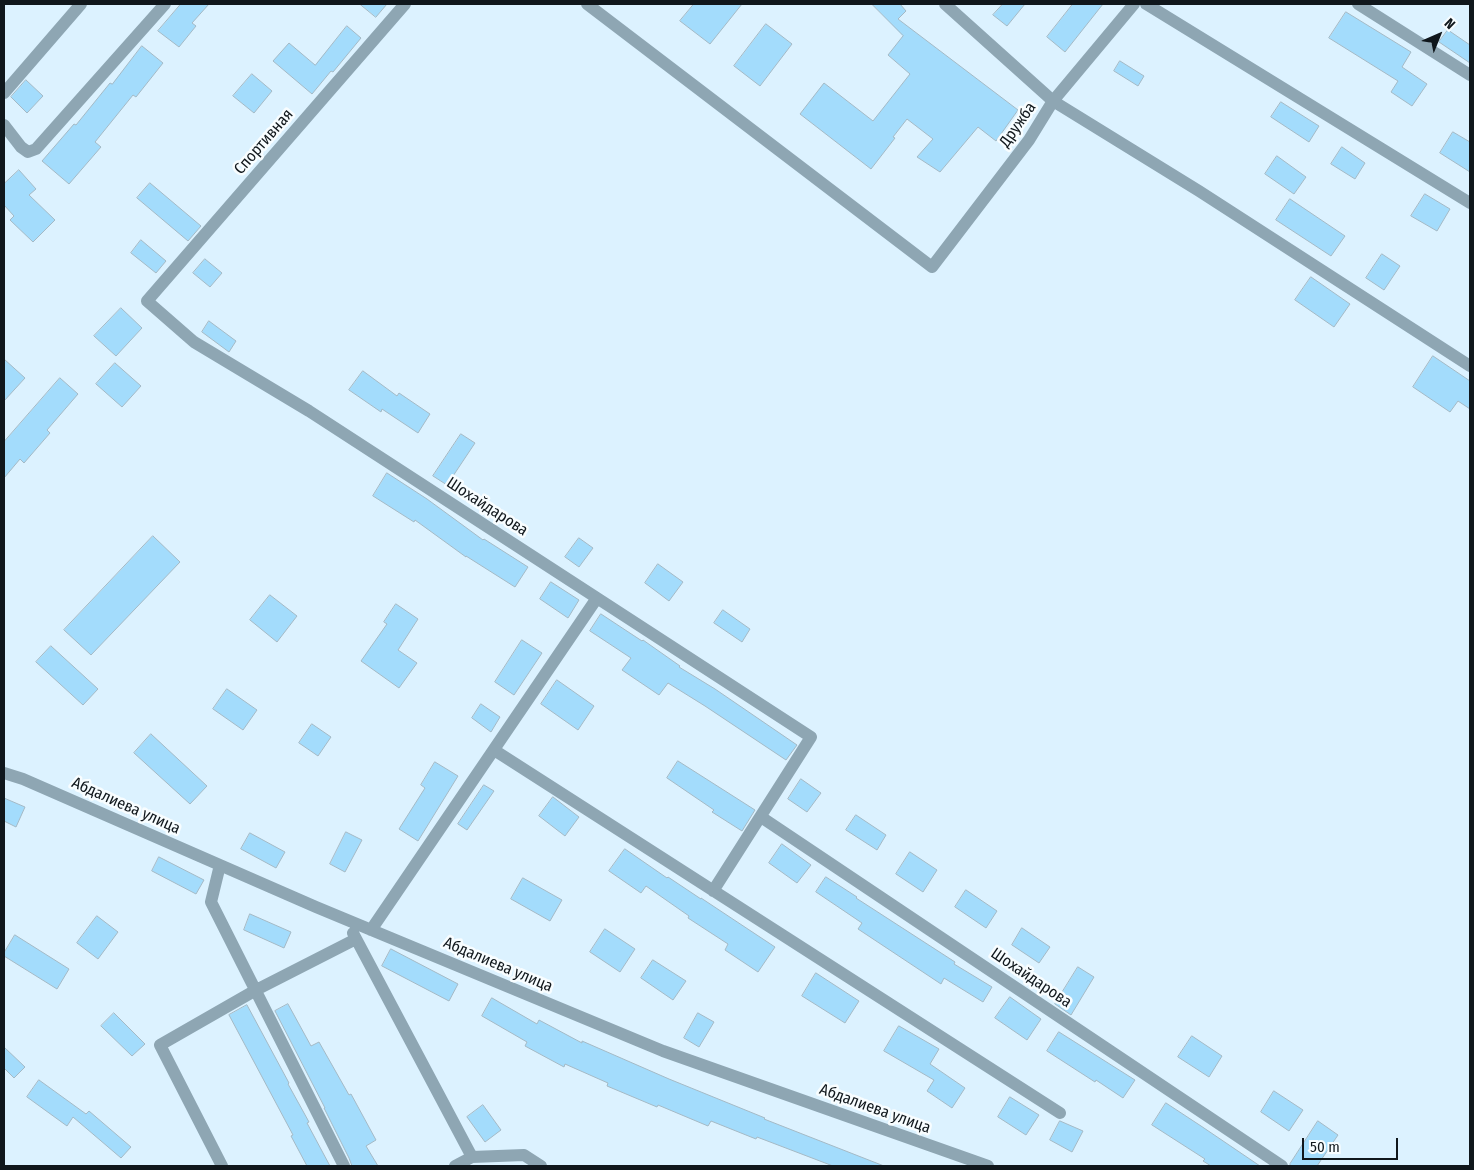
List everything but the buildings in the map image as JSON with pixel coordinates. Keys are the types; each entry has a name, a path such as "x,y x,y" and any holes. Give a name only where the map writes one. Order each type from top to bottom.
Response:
{"street":[{"path":"4,93 81,4"},
{"path":"4,125 21,147 28,152 36,149 164,4"},
{"name":"Спортивная","path":"147,301 405,4"},
{"name":"Дружба","path":"587,4 932,267 1029,140 1054,101 1134,4"},
{"path":"945,4 1054,101 1199,191 1470,366"},
{"path":"1146,4 1470,203"},
{"path":"1358,4 1470,75"},
{"name":"Шохайдарова","path":"147,301 194,342 309,411 811,737 761,816 1282,1166"},
{"path":"371,930 597,598"},
{"path":"494,750 1060,1113"},
{"name":"Абдалиева улица","path":"4,774 23,779 346,920 663,1051 988,1166"},
{"path":"714,891 761,816"},
{"path":"220,865 211,902 344,1166"},
{"path":"346,920 472,1157"},
{"path":"222,1166 160,1045 256,990 356,939"},
{"path":"455,1166 472,1157 524,1155 541,1166"}]}
